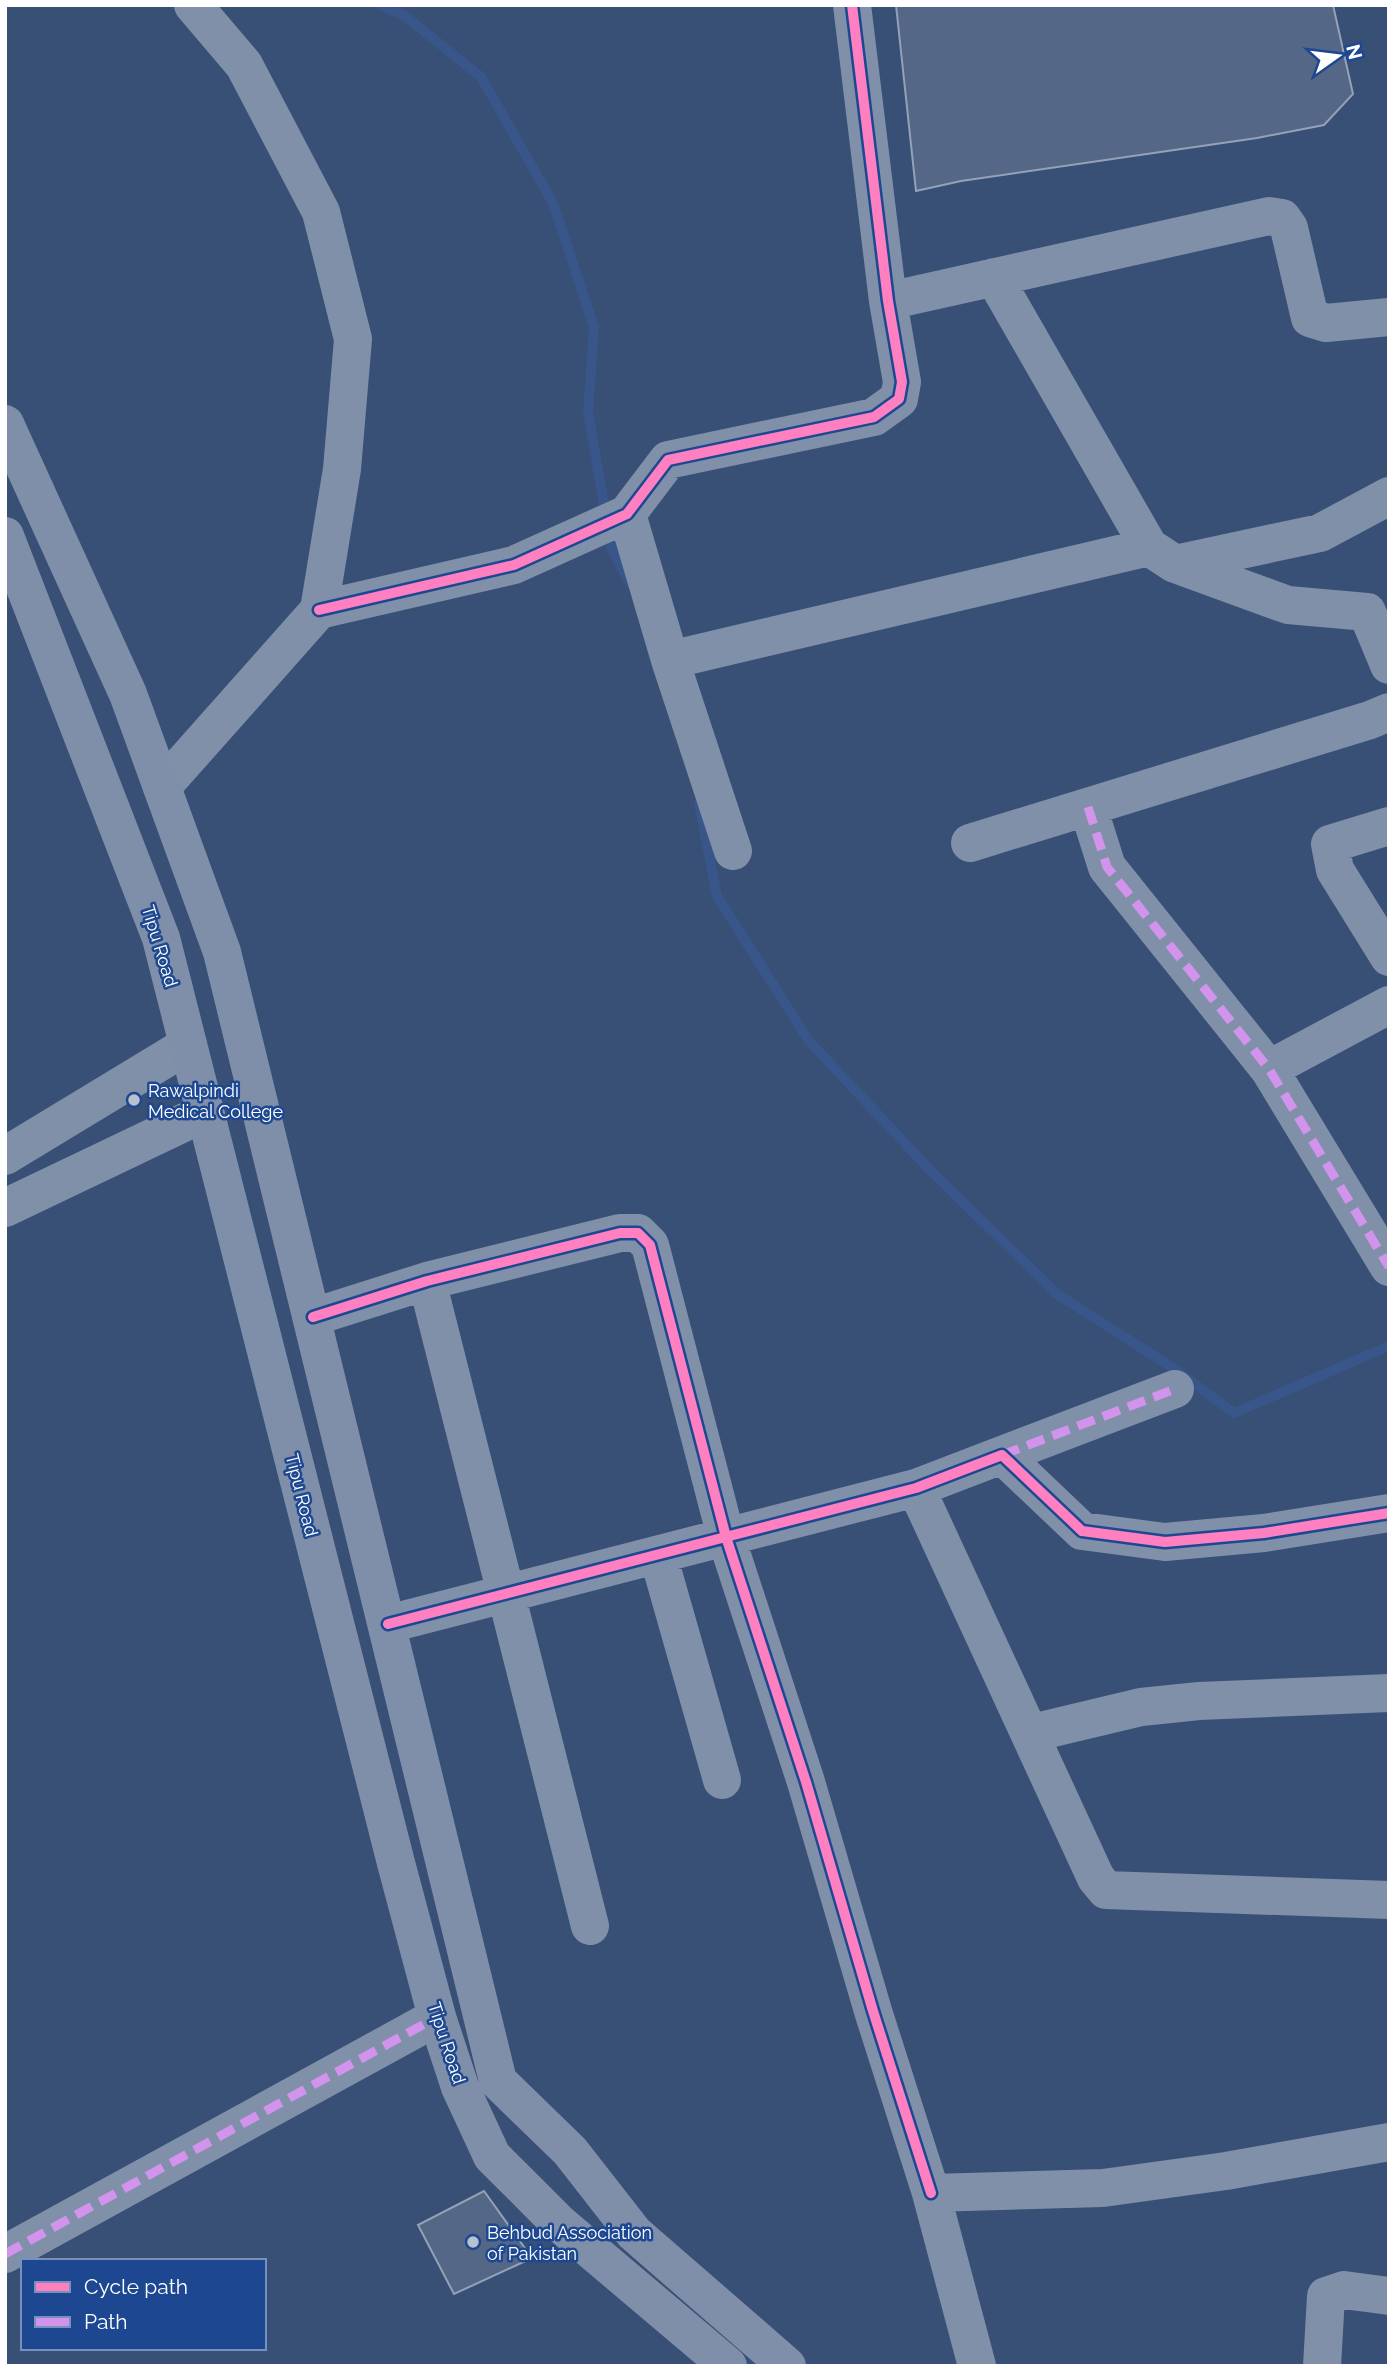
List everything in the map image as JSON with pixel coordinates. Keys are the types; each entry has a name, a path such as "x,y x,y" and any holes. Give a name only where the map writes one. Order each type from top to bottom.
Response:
{"main road":[{"path":"5,424 128,694 222,952 498,2081 570,2151 634,2233 787,2366"},
{"name":"Tipu Road","path":"5,536 161,938 437,2017 460,2087 492,2157 559,2223 728,2366"}],"street":[{"path":"162,787 318,611 342,469 353,339 321,212 244,65 193,5"},
{"path":"318,611 514,565 626,514 668,460 874,417 899,399 902,382 888,301 852,5"},
{"path":"888,301 1269,216 1282,218 1289,228 1310,318 1326,323 1389,317"},
{"path":"994,278 1162,556 1288,606 1367,612 1389,665"},
{"path":"670,660 1162,556 1320,533 1389,496"},
{"path":"626,514 670,660 733,851"},
{"path":"970,843 1389,712"},
{"path":"1088,807 1107,867 1269,1069 1389,1267"},
{"path":"1389,826 1330,844 1335,870 1389,957"},
{"path":"1269,1069 1389,1005"},
{"path":"5,1156 188,1045"},
{"path":"5,1208 204,1113"},
{"path":"313,1317 428,1281 620,1233 638,1233 650,1245 726,1537 806,1782 930,2193 977,2366"},
{"path":"428,1281 590,1926"},
{"path":"388,1624 916,1488 1175,1389"},
{"path":"1002,1455 1082,1531 1165,1542 1264,1533 1389,1513"},
{"path":"916,1488 1032,1733 1096,1878 1106,1890 1389,1900"},
{"path":"658,1555 722,1780"},
{"path":"1032,1733 1141,1707 1389,1693"},
{"path":"5,2254 437,2017"},
{"path":"930,2193 1104,2188 1226,2171 1389,2142"},
{"path":"1322,2366 1326,2296 1344,2290 1389,2296"}],"building":[{"path":"896,5 1333,5 1353,94 1324,125 1257,138 961,181 916,191"},
{"name":"Behbud Association of Pakistan","path":"484,2191 532,2258 454,2294 418,2225"}],"waterway":[{"path":"380,5 405,16 481,77 553,203 594,327 588,412 612,550 630,584"},
{"path":"699,804 717,896 809,1041 929,1169 1057,1294 1173,1368 1234,1413 1389,1346"}],"marked path":[{"path":"1088,807 1107,867 1269,1069 1389,1267"},
{"path":"1002,1455 1175,1389"},
{"path":"5,2254 437,2017"}],"cycle path":[{"path":"319,610 514,565 627,514 668,460 874,417 899,399 902,382 888,301 852,5"},
{"path":"313,1317 427,1281 620,1233 638,1233 650,1245 726,1537 806,1782 873,2011 931,2193"},
{"path":"388,1624 916,1488 1002,1455 1082,1531 1165,1542 1264,1533 1389,1513"}],"place":[{"name":"Rawalpindi Medical College","path":"134,1100"},
{"name":"Behbud Association of Pakistan","path":"473,2242"}]}
